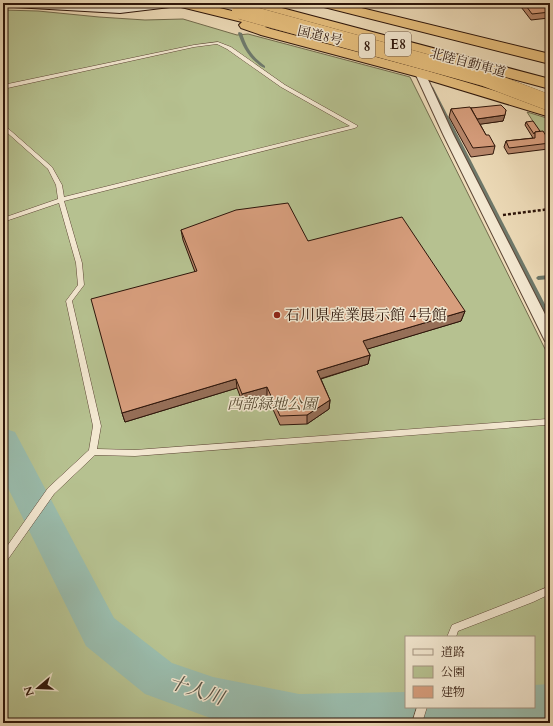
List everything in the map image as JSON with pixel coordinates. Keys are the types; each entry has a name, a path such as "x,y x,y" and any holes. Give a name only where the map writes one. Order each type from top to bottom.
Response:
{"highway":[{"name":"国道8号","path":"182,3 209,7 476,73 550,95"},
{"name":"北陸自動車道","path":"287,3 550,72"},
{"path":"325,3 550,59"},
{"path":"358,3 550,59"},
{"path":"209,7 244,7 484,78 550,103"},
{"path":"209,7 266,32 420,73 550,112"},
{"name":"北陸自動車道","path":"244,7 550,84"},
{"path":"415,19 550,47"}],"main road":[{"path":"14,3 120,9 170,3"}],"street":[{"path":"420,73 489,216 550,337"}],"lane":[{"path":"3,87 194,46 218,43 229,48 283,86 355,126 61,200 3,220"},
{"path":"3,126 50,168 59,185 61,200 79,263 81,285 69,301 97,426 93,452 50,491 3,559"},
{"path":"93,452 134,453 547,422 550,427"},
{"path":"451,636 455,628 550,590"},
{"path":"417,723 422,708"}],"path":[{"path":"489,216 550,209"}],"green space":[{"name":"西部緑地公園","path":"3,10 38,11 145,20 183,19 237,35 248,34 410,77 550,359 550,723 3,723"},
{"path":"527,112 550,119 550,148"}],"building":[{"path":"524,3 544,3 550,12 532,14"},
{"path":"501,105 506,110 505,115 477,119 471,108"},
{"path":"470,107 486,135 489,135 495,146 473,148 451,109"},
{"path":"533,121 540,131 535,132 534,134 526,122"},
{"path":"543,131 550,143 509,148 506,141 535,138 535,132"},
{"name":"石川県産業展示館 4号館","path":"288,203 308,241 402,217 465,311 363,341 370,355 317,371 330,400 307,415 280,416 267,387 242,394 236,379 122,413 91,299 197,271 181,230 236,210"}],"waterway":[{"path":"240,33 249,53 264,67"},
{"path":"431,87 550,319"},
{"path":"538,278 550,277"},
{"name":"十人川","path":"3,443 100,632 160,679 213,698 299,715 440,713 506,708"},
{"name":"十人川","path":"535,706 550,705"}],"place":[{"name":"石川県産業展示館 4号館","path":"277,315"}]}
